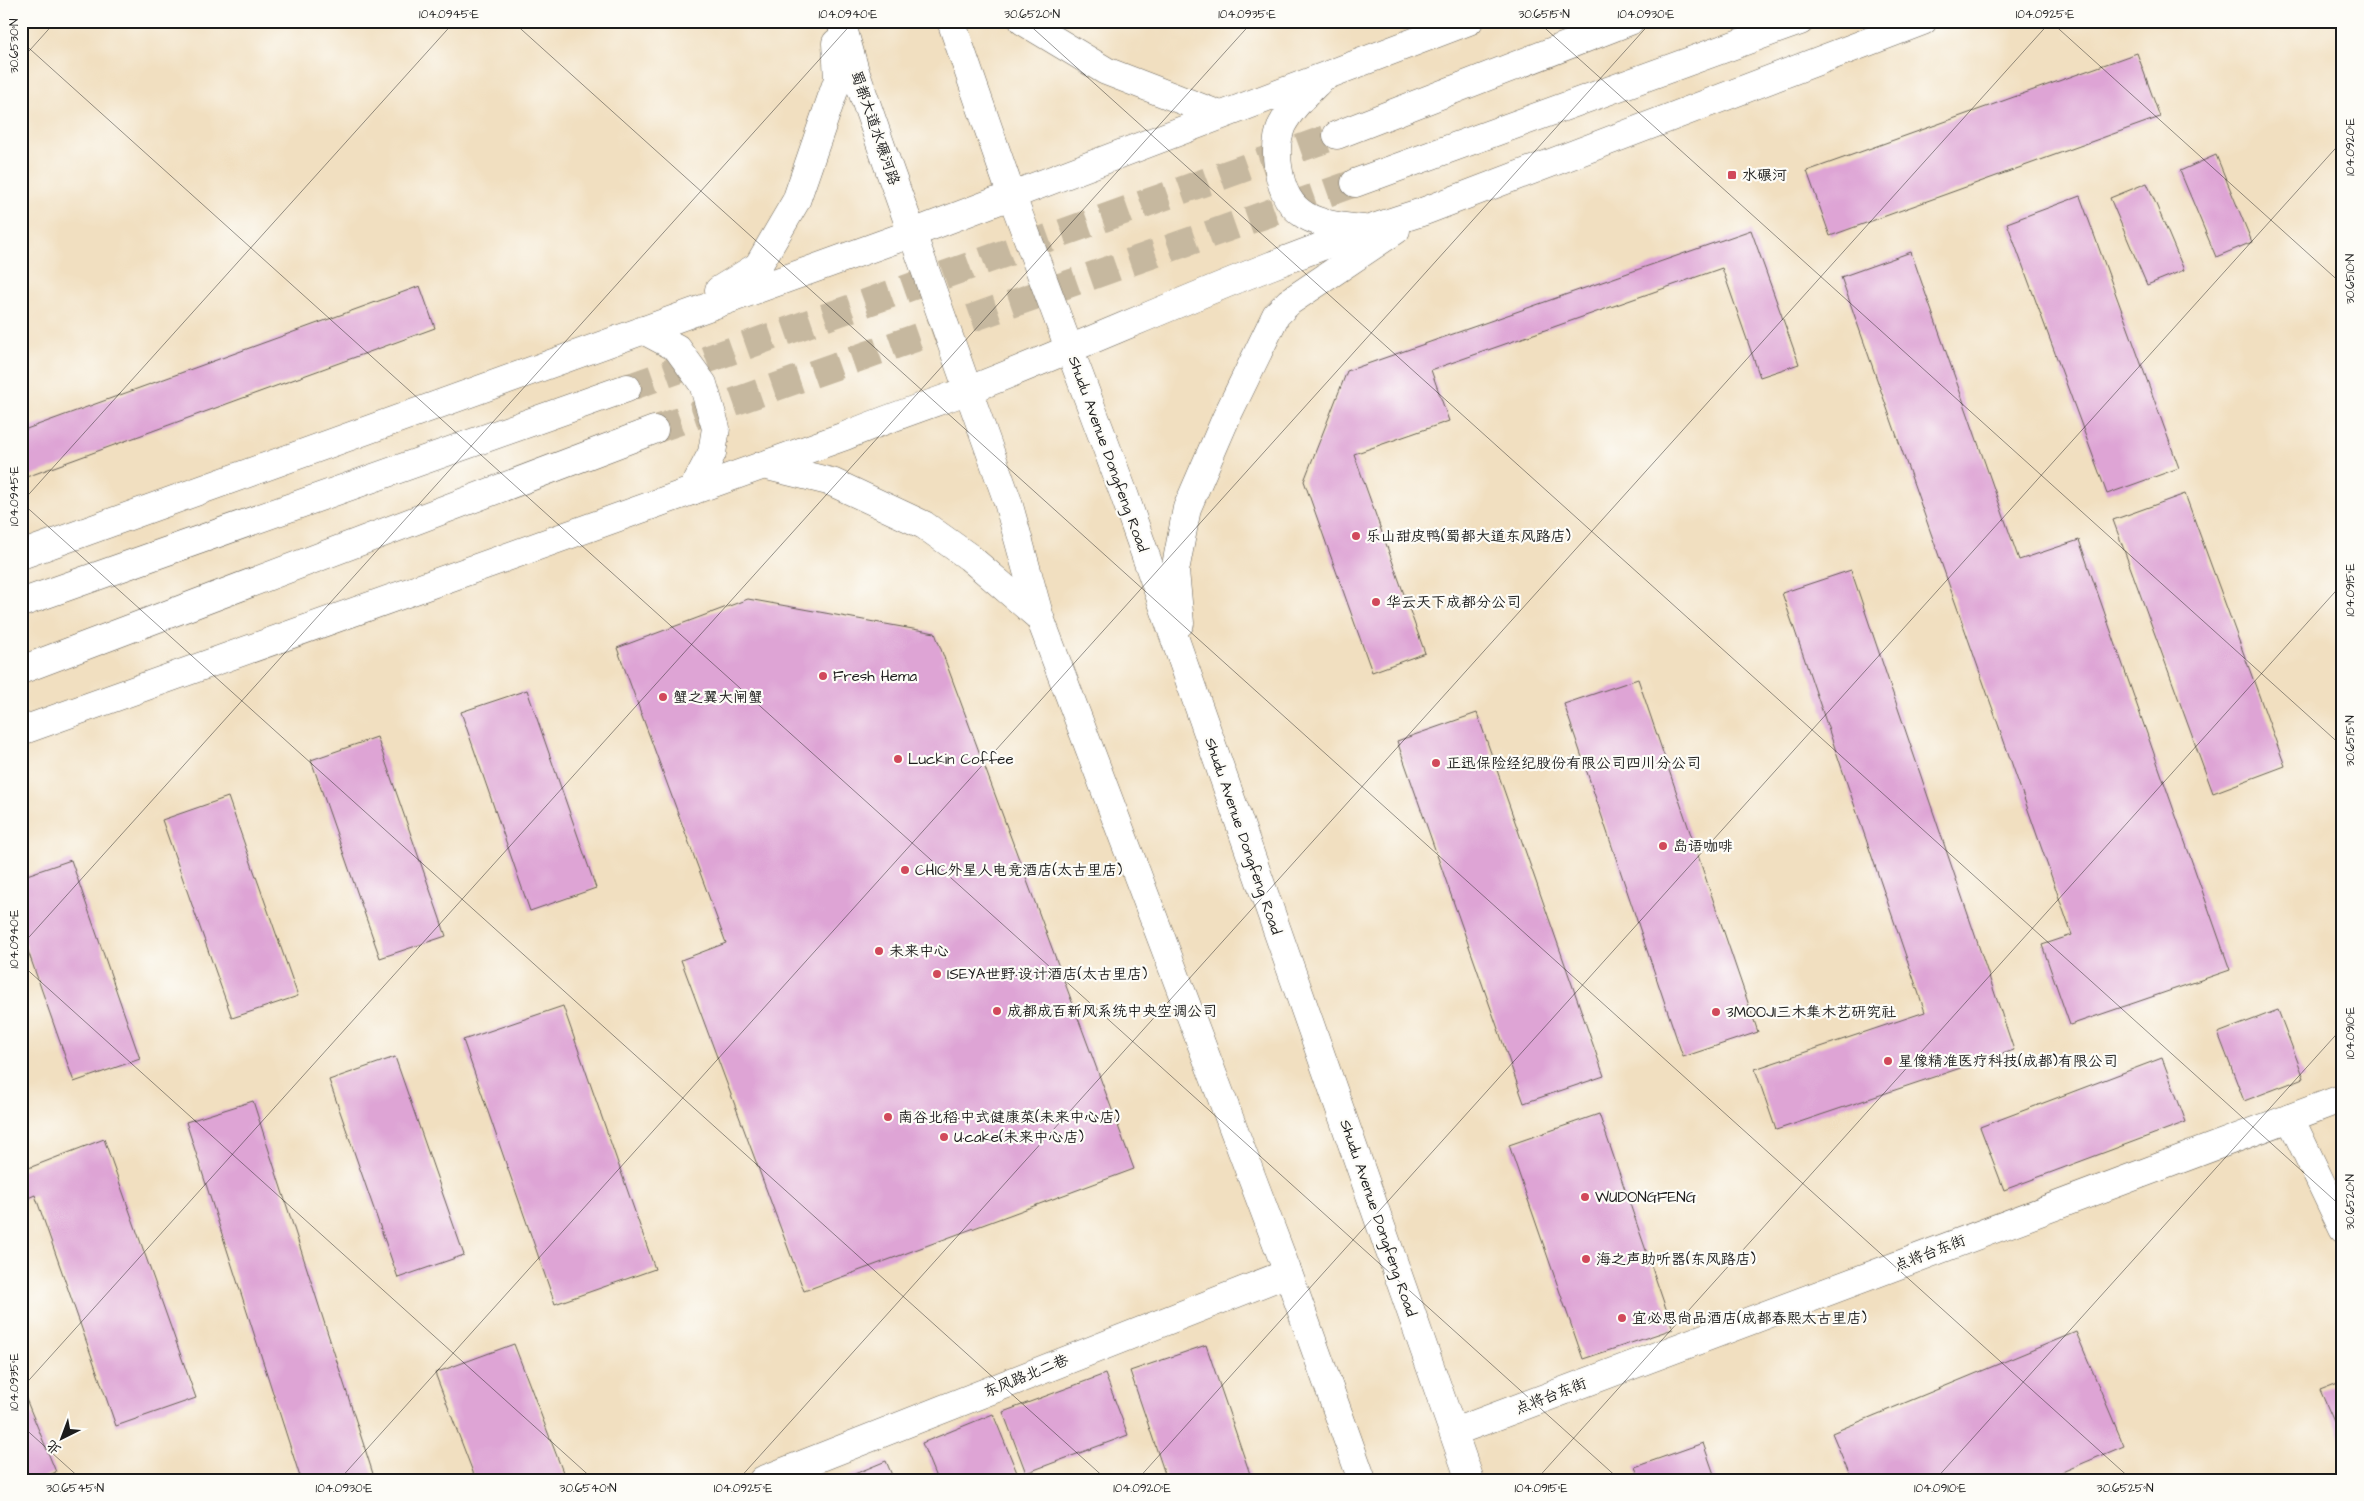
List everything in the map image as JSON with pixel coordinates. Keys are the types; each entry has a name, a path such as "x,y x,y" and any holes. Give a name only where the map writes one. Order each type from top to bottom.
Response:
{"main road":[{"path":"672,319 758,266 796,201 838,79 836,21"},
{"name":"蜀都大道水碾河路","path":"841,21 858,80 913,233"},
{"path":"951,21 1011,194"},
{"path":"1023,21 1106,71 1220,115"},
{"path":"21,555 913,233 1011,194 1470,21"},
{"path":"1337,135 1630,21"},
{"path":"1355,183 1800,21"},
{"path":"21,731 969,390 1187,298 1366,229 1422,212 1923,21"},
{"path":"1324,76 1296,105 1282,126 1276,148 1279,176 1287,200 1301,214 1328,226 1366,229"},
{"name":"Shudu Avenue Dongfeng Road","path":"1011,194 1124,494 1470,1480"},
{"path":"1187,677 1175,571 1187,508 1226,418 1276,315 1289,302 1422,212"},
{"path":"913,233 1008,502 1040,618 1288,1273 1362,1480"},
{"path":"644,330 677,348 703,384 716,428 712,453 692,491"},
{"path":"21,603 628,388"},
{"path":"21,670 654,430"},
{"path":"763,465 832,482 924,525 969,557 1040,618"},
{"name":"点将台东街","path":"1454,1432 2343,1098"},
{"path":"2290,1118 2343,1229"},
{"name":"东风路北二巷","path":"764,1480 1288,1273"}],"building":[{"path":"2137,53 2160,117 1830,236 1807,171"},
{"path":"2216,155 2252,242 2216,257 2180,171"},
{"path":"2147,183 2184,270 2147,285 2110,198"},
{"path":"2080,196 2179,468 2107,494 2007,223"},
{"path":"1751,230 1799,364 1760,377 1722,268 1431,370 1449,421 1354,454 1425,653 1372,672 1304,481 1347,371"},
{"path":"1911,252 2019,560 2079,540 2230,970 2070,1025 2042,945 2072,935 1841,277"},
{"path":"420,286 435,328 21,479 21,431"},
{"path":"2185,494 2285,766 2213,793 2113,520"},
{"path":"1851,570 2014,1050 1776,1130 1755,1069 1925,1012 1782,593"},
{"name":"未来中心","path":"748,599 935,633 1134,1169 804,1291 681,960 726,943 617,648"},
{"path":"1638,679 1758,1032 1683,1057 1564,704"},
{"path":"527,690 596,888 530,911 461,712"},
{"path":"1477,713 1604,1076 1524,1103 1397,741"},
{"path":"377,737 446,936 380,958 311,760"},
{"path":"228,797 298,996 232,1018 162,820"},
{"path":"71,860 140,1059 74,1082 21,931 21,877"},
{"path":"563,1006 655,1269 555,1304 463,1040"},
{"path":"2278,1010 2304,1078 2244,1101 2218,1033"},
{"path":"395,1057 464,1255 398,1278 329,1080"},
{"path":"2162,1058 2186,1122 2004,1190 1980,1127"},
{"path":"253,1101 375,1480 301,1480 186,1122"},
{"path":"1599,1114 1673,1329 1583,1359 1509,1145"},
{"path":"104,1139 196,1398 116,1426 35,1195 21,1201 21,1171"},
{"path":"2076,1332 2124,1446 2043,1480 1852,1480 1832,1433"},
{"path":"514,1344 566,1480 476,1480 435,1373"},
{"path":"1206,1345 1252,1480 1167,1480 1130,1371"},
{"path":"1105,1374 1128,1435 1026,1473 1003,1412"},
{"path":"2343,1381 2343,1442 2320,1390"},
{"path":"21,1387 56,1472 37,1480 21,1480"},
{"path":"993,1414 1020,1480 937,1480 922,1443"},
{"path":"1703,1443 1716,1480 1640,1480 1635,1467"},
{"path":"886,1461 894,1480 840,1480"}],"tunnel":[{"path":"627,388 1337,135"},
{"path":"654,430 1355,183"}],"place":[{"name":"水碾河","path":"1732,175"},
{"name":"乐山甜皮鸭(蜀都大道东风路店)","path":"1356,536"},
{"name":"华云天下成都分公司","path":"1376,602"},
{"name":"Fresh Hema","path":"823,676"},
{"name":"蟹之翼大闸蟹","path":"663,697"},
{"name":"Luckin Coffee","path":"898,759"},
{"name":"正迅保险经纪股份有限公司四川分公司","path":"1436,763"},
{"name":"岛语咖啡","path":"1663,846"},
{"name":"CHIC外星人电竞酒店(太古里店)","path":"905,870"},
{"name":"未来中心","path":"879,951"},
{"name":"ISEYA世野·设计酒店(太古里店)","path":"937,974"},
{"name":"成都成百新风系统中央空调公司","path":"997,1011"},
{"name":"3MOOJI三木集木艺研究社","path":"1716,1012"},
{"name":"星像精准医疗科技(成都)有限公司","path":"1888,1061"},
{"name":"南谷北稻·中式健康菜(未来中心店)","path":"888,1117"},
{"name":"U·cake(未来中心店)","path":"944,1137"},
{"name":"WUDONGFENG","path":"1585,1197"},
{"name":"海之声助听器(东风路店)","path":"1586,1259"},
{"name":"宜必思尚品酒店(成都春熙太古里店)","path":"1622,1318"}]}
